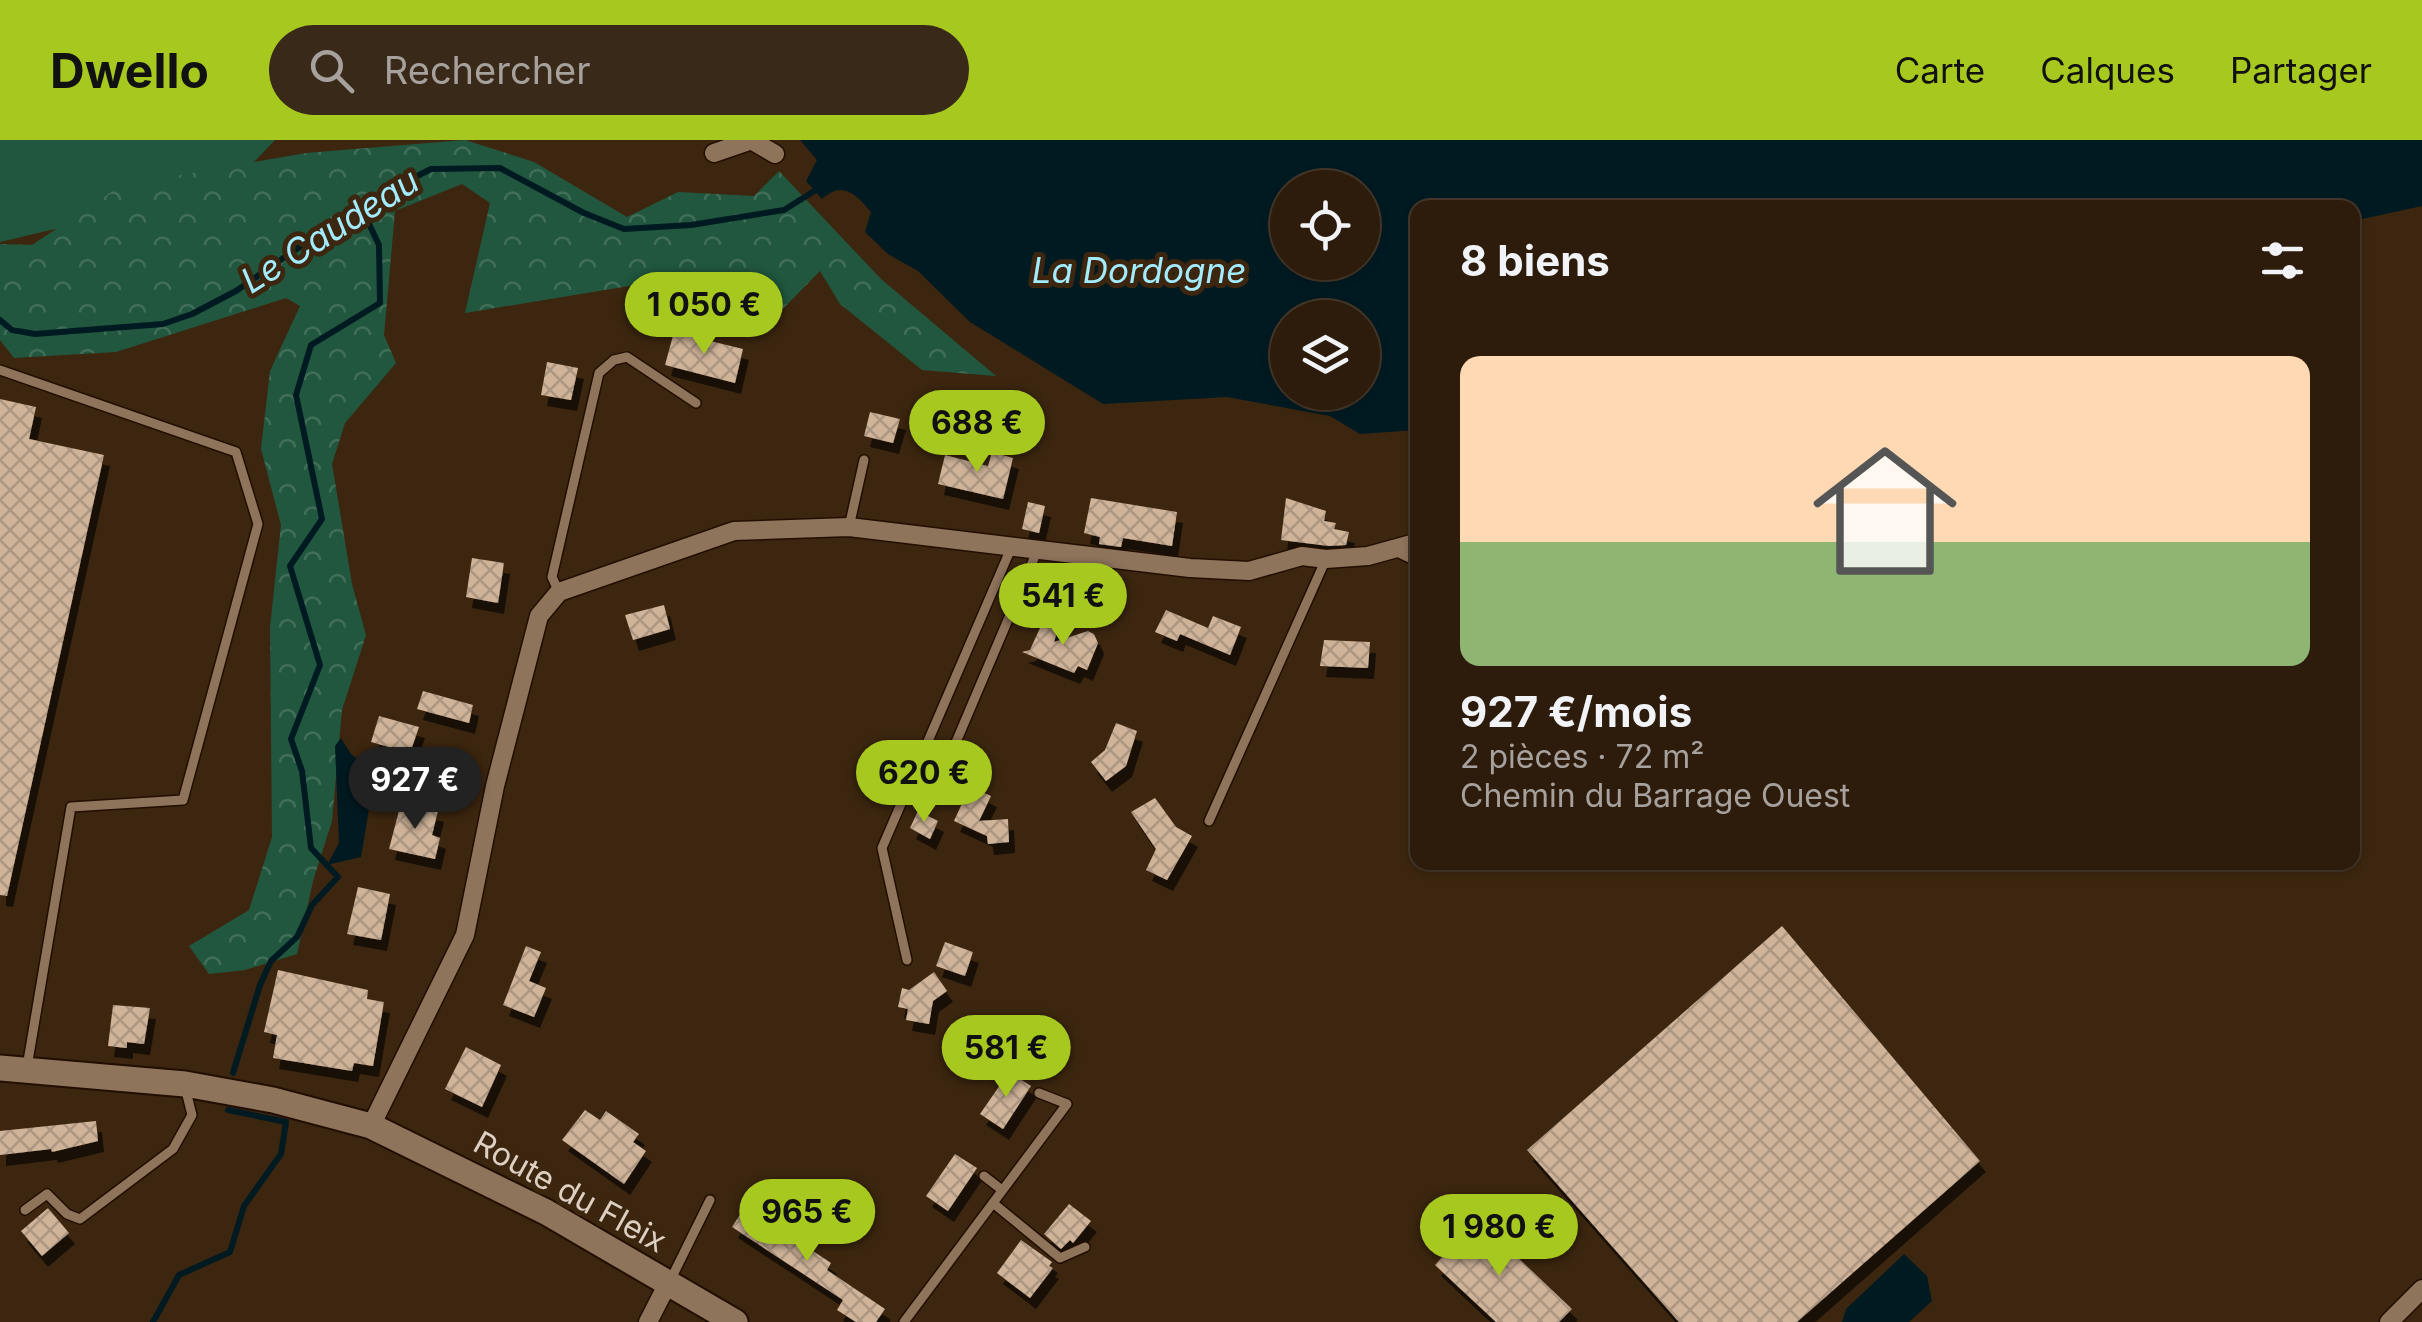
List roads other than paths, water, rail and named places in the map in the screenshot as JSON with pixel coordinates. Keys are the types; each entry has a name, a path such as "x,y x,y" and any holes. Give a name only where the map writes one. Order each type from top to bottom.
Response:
{"main road":[{"name":"Route du Fleix","path":"0,1068 185,1084 273,1100 370,1126 491,1182 734,1322"}],"street":[{"path":"714,154 752,140 775,154"},
{"path":"370,1126 465,936 495,786 539,616 560,592 734,531 849,527 1190,568 1248,571 1302,556 1326,560 1368,556 1390,548 1410,549"},
{"path":"648,1322 668,1284"},
{"path":"2389,1322 2422,1288"}],"lane":[{"path":"560,592 552,577 599,373 614,360 627,357 696,403"},
{"path":"0,370 236,452 258,524 183,800 71,807 27,1070"},
{"path":"849,527 864,460"},
{"path":"907,960 882,848 1012,546"},
{"path":"934,794 1038,549"},
{"path":"1209,820 1326,560"},
{"path":"26,1210 47,1194 67,1214 80,1219 128,1186 173,1149 192,1116 185,1084"},
{"path":"904,1322 1067,1104 1039,1093"},
{"path":"984,1176 1002,1190"},
{"path":"668,1284 710,1200"},
{"path":"993,1202 1060,1258 1085,1247"}],"water":[{"name":"La Dordogne","path":"800,140 2422,140 2422,206 2360,219 2360,200 1410,200 1410,430 1360,434 1330,416 1297,410 1380,410 1380,300 1270,300 1270,405 1227,397 1103,404 970,322 918,271 888,254 865,232 871,212 854,195 836,190 822,199 806,181 817,160"},
{"path":"341,738 351,754 375,773 361,857 327,865 339,843 335,746"},
{"path":"1904,1254 1927,1276 1932,1301 1909,1322 1842,1322 1846,1309"}],"waterway":[{"name":"Le Caudeau","path":"0,320 12,330 35,334 163,324 192,314 236,291 360,205 431,169 500,168 584,213 624,229 691,225 784,210 819,188"},
{"path":"233,1073 271,961 297,937 312,905 338,877 311,848 302,771 291,739 320,665 290,566 322,519 296,395 311,345 380,303 379,245 360,205"},
{"path":"153,1322 179,1275 230,1252 244,1206 281,1154 286,1122 228,1110"}]}
